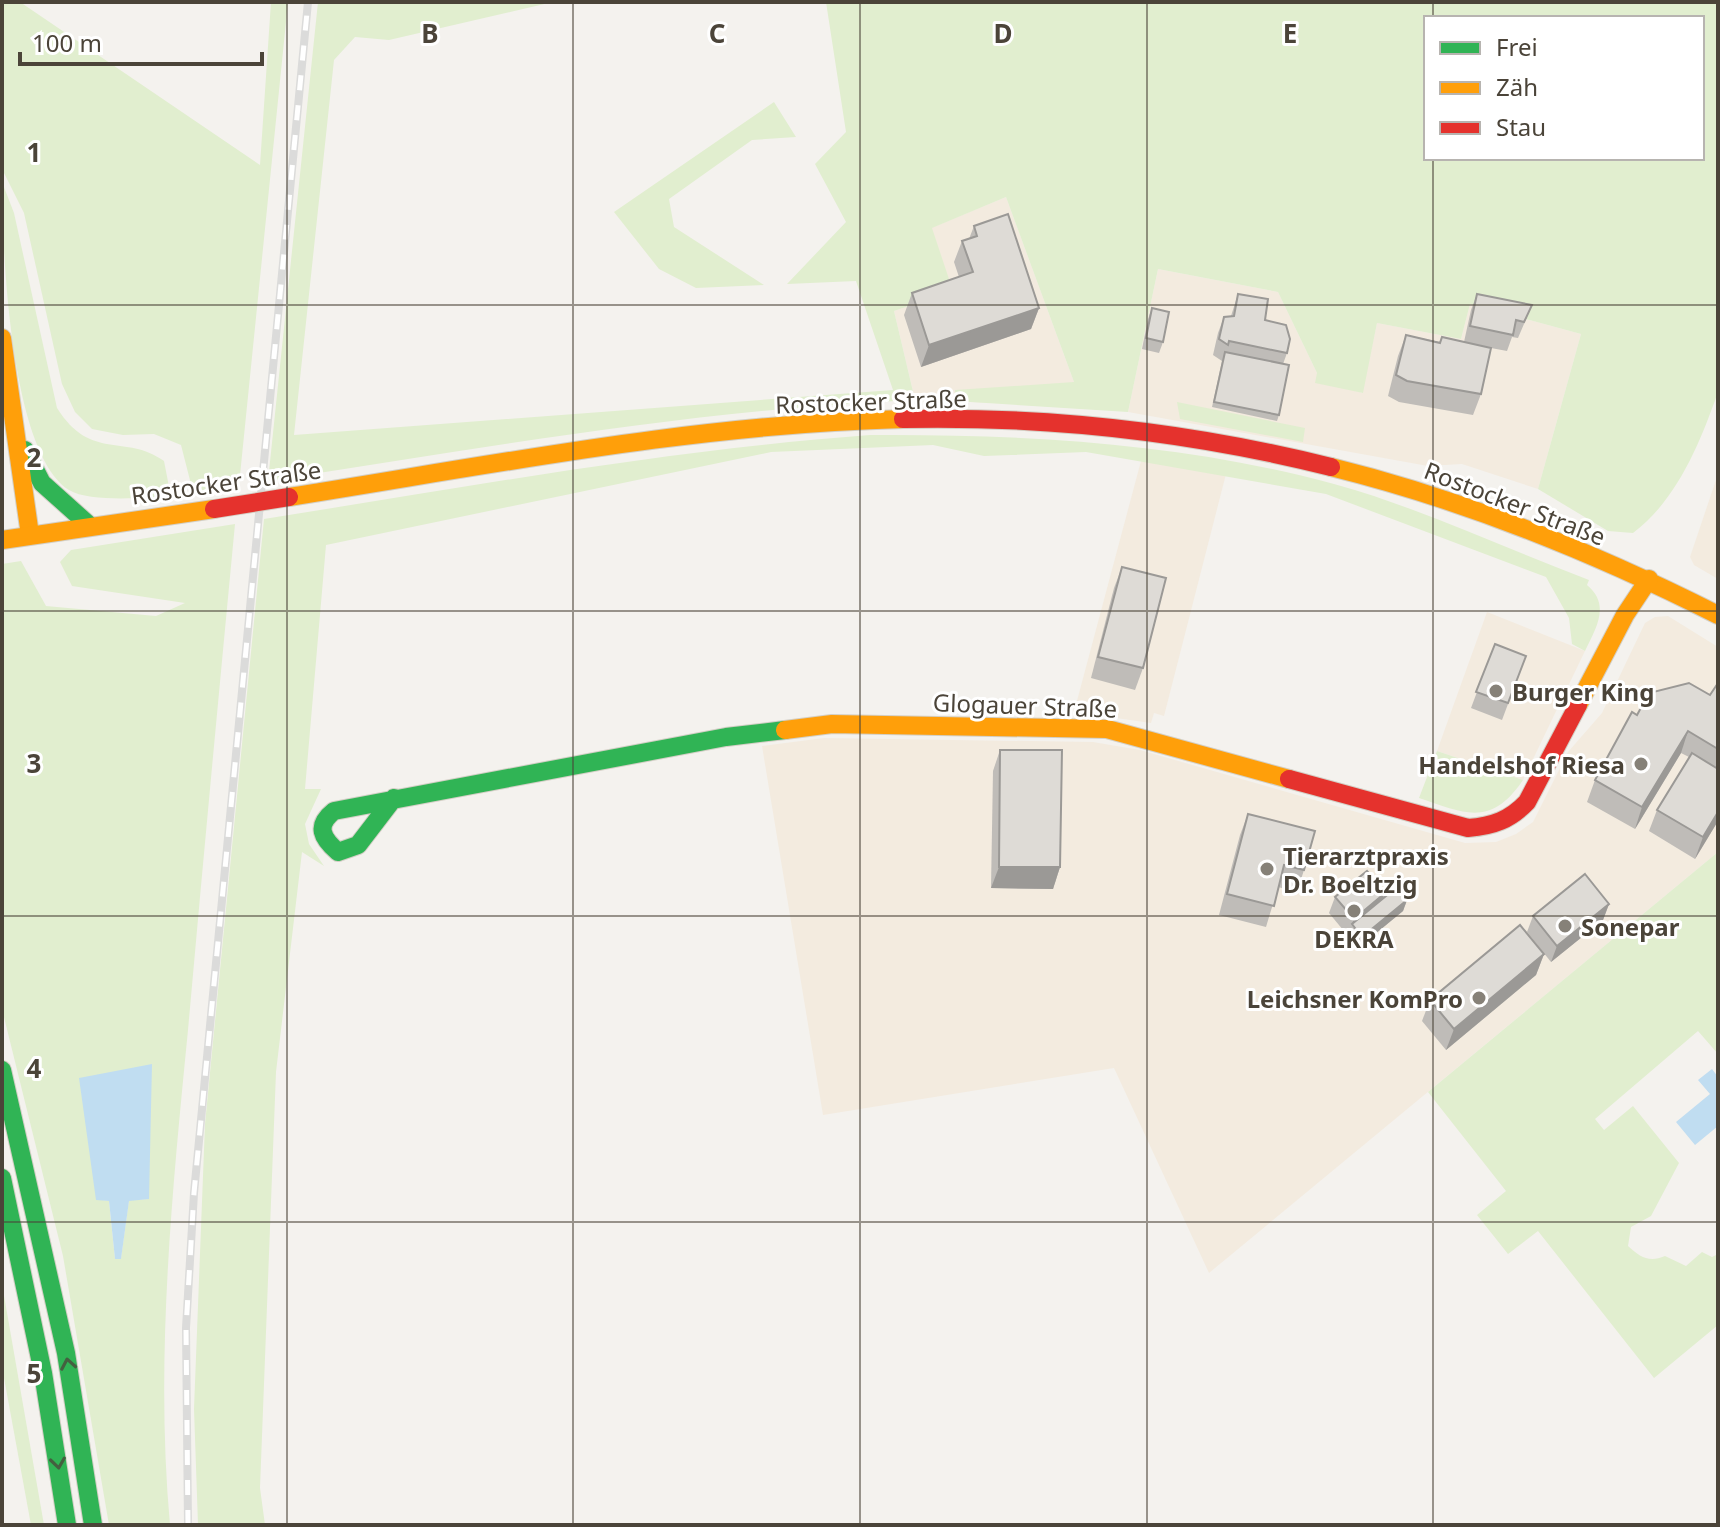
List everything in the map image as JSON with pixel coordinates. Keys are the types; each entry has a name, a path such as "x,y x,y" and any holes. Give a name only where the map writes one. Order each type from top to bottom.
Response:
{"main road":[{"path":"2,338 30,535"},
{"name":"Rostocker Straße","path":"2,540 628,445 766,429 937,419 1075,425 1157,434 1239,449 1442,497 1649,579 1718,615"},
{"path":"17,434 42,483 90,526"},
{"name":"Glogauer Straße","path":"394,798 805,726 1076,727 1140,736 1468,828 1488,827 1516,816 1527,802 1625,615 1649,579"},
{"path":"2,1070 66,1353 93,1525"},
{"path":"2,1178 43,1373 67,1525"}],"shaded area":[{"path":"1006,197 1074,382 1075,406 915,400 894,311 952,291 931,228"},
{"path":"1158,269 1278,292 1317,373 1362,393 1377,323 1461,339 1470,304 1581,334 1538,489 1462,464 1428,466 1128,412"},
{"path":"1141,461 1226,474 1164,716 1154,713 1151,723 1074,712"},
{"path":"1718,474 1718,579 1694,565 1690,557"},
{"path":"1487,612 1585,651 1523,780 1437,751"},
{"path":"1668,616 1718,647 1718,852 1209,1273 1114,1068 823,1115 762,746 824,738 1093,742 1140,750 1465,843 1496,842 1516,834 1533,822 1568,752 1602,713 1645,623 1655,617"}],"green space":[{"path":"2,2 20,2 260,165 271,2 288,2 239,485 193,492 181,445 154,434 123,435 92,429 75,412 62,384 24,213 2,169"},
{"path":"318,2 553,2 389,40 355,37 334,60 294,435 893,390 856,281 787,284 846,222 815,164 846,132 826,2 1718,2 1718,392 1685,469 1649,520 1633,533 1608,531 1538,489 1581,334 1470,304 1461,339 1377,323 1363,393 1315,383 1317,373 1278,292 1158,269 1128,412 955,401 955,390 1074,382 1006,197 932,228 953,291 894,311 915,400 753,412 510,443 268,481"},
{"path":"774,102 796,137 752,140 669,199 674,227 764,285 696,288 659,269 614,212"},
{"path":"2,182 14,213 57,408 70,425 83,435 96,441 136,448 164,461 171,497 90,497 69,490 49,469 34,435 13,346 4,252"},
{"path":"1177,402 1305,428 1303,442 1180,419"},
{"path":"870,435 987,436 1162,450 1277,470 1334,484 1431,516 1589,580 1587,585 1598,601 1599,617 1585,651 1572,644 1569,618 1546,577 1326,494 1086,452 984,456 933,445 771,452 326,545 305,789 321,789 305,824 309,844 324,866 302,852 276,1072 260,1488 265,1525 198,1525 194,1409 205,1124 264,519 642,460"},
{"path":"235,524 171,1215 164,1401 170,1525 109,1525 63,1256 2,1009 2,564 21,561 46,606 156,616 185,603 72,586 60,562 71,550","holes":["96,1199 149,1199 129,1200 121,1258 115,1259 109,1201"]},
{"path":"1437,751 1523,780 1500,805 1488,811 1464,812 1436,804 1419,798"},
{"path":"1718,852 1718,1054 1698,1031 1595,1119 1604,1130 1633,1106 1679,1163 1651,1216 1631,1227 1628,1246 1645,1258 1665,1256 1686,1266 1702,1252 1712,1257 1718,1254 1718,1325 1654,1378 1538,1231 1508,1254 1477,1215 1506,1191 1428,1092"},
{"path":"2,1284 44,1525 31,1525 2,1367"}],"water":[{"path":"152,1064 149,1199 129,1201 121,1259 115,1259 109,1201 96,1200 79,1078"},
{"path":"1712,1069 1718,1077 1718,1126 1695,1145 1676,1122 1710,1094 1698,1080"}],"building":[{"path":"1008,214 1039,308 929,345 912,293 973,272 962,241 977,236 974,226"},
{"path":"1238,294 1268,299 1265,320 1286,325 1290,339 1287,353 1229,341 1228,345 1219,339 1224,317 1234,316"},
{"path":"1477,294 1532,305 1524,322 1516,320 1513,335 1470,326"},
{"path":"1152,308 1169,312 1163,342 1146,338"},
{"path":"1406,335 1440,343 1442,337 1491,348 1481,394 1407,381 1396,375"},
{"path":"1225,352 1289,365 1279,415 1214,402"},
{"path":"1122,567 1166,578 1143,668 1098,657"},
{"path":"1495,644 1526,656 1508,703 1476,692"},
{"name":"Handelshof Riesa","path":"1689,683 1710,695 1718,683 1718,749 1688,731 1642,807 1595,780 1632,712 1637,715 1649,693"},
{"path":"1000,750 1062,750 1060,867 999,867"},
{"path":"1692,753 1718,769 1718,812 1703,837 1657,810"},
{"name":"Tierarztpraxis Dr. Boeltzig","path":"1248,814 1315,831 1304,870 1284,865 1274,906 1227,894"},
{"path":"1367,871 1385,893 1354,919 1335,897"},
{"name":"Sonepar","path":"1585,874 1609,904 1557,946 1533,916"},
{"path":"1397,887 1407,900 1362,937 1352,924"},
{"path":"1520,925 1544,954 1454,1029 1430,1000"}],"railway":[{"path":"188,1525 186,1328 194,1193 308,2"}],"traffic: fast":[{"path":"25,450 42,483 90,526"},
{"path":"394,798 358,845 338,852 328,842 323,827 334,811 726,737 785,730"},
{"path":"2,1070 66,1353 93,1525"},
{"path":"2,1178 43,1373 67,1525"}],"traffic: slow":[{"path":"2,338 30,535"},
{"path":"289,497 671,437 826,422 903,419"},
{"path":"1331,467 1431,495 1529,530 1624,570 1718,615"},
{"path":"2,540 214,509"},
{"path":"1578,705 1625,615 1649,579"},
{"path":"785,730 832,724 1107,729 1289,779"}],"traffic: jam":[{"path":"903,419 1011,420 1118,429 1225,444 1331,467"},
{"path":"214,509 289,497"},
{"path":"1289,779 1468,828 1493,824 1507,818 1527,802 1578,705"}],"place":[{"name":"Burger King","path":"1496,691"},
{"name":"Handelshof Riesa","path":"1641,764"},
{"name":"Tierarztpraxis Dr. Boeltzig","path":"1267,869"},
{"name":"DEKRA","path":"1354,911"},
{"name":"Sonepar","path":"1565,926"},
{"name":"Leichsner KomPro","path":"1479,998"}]}
